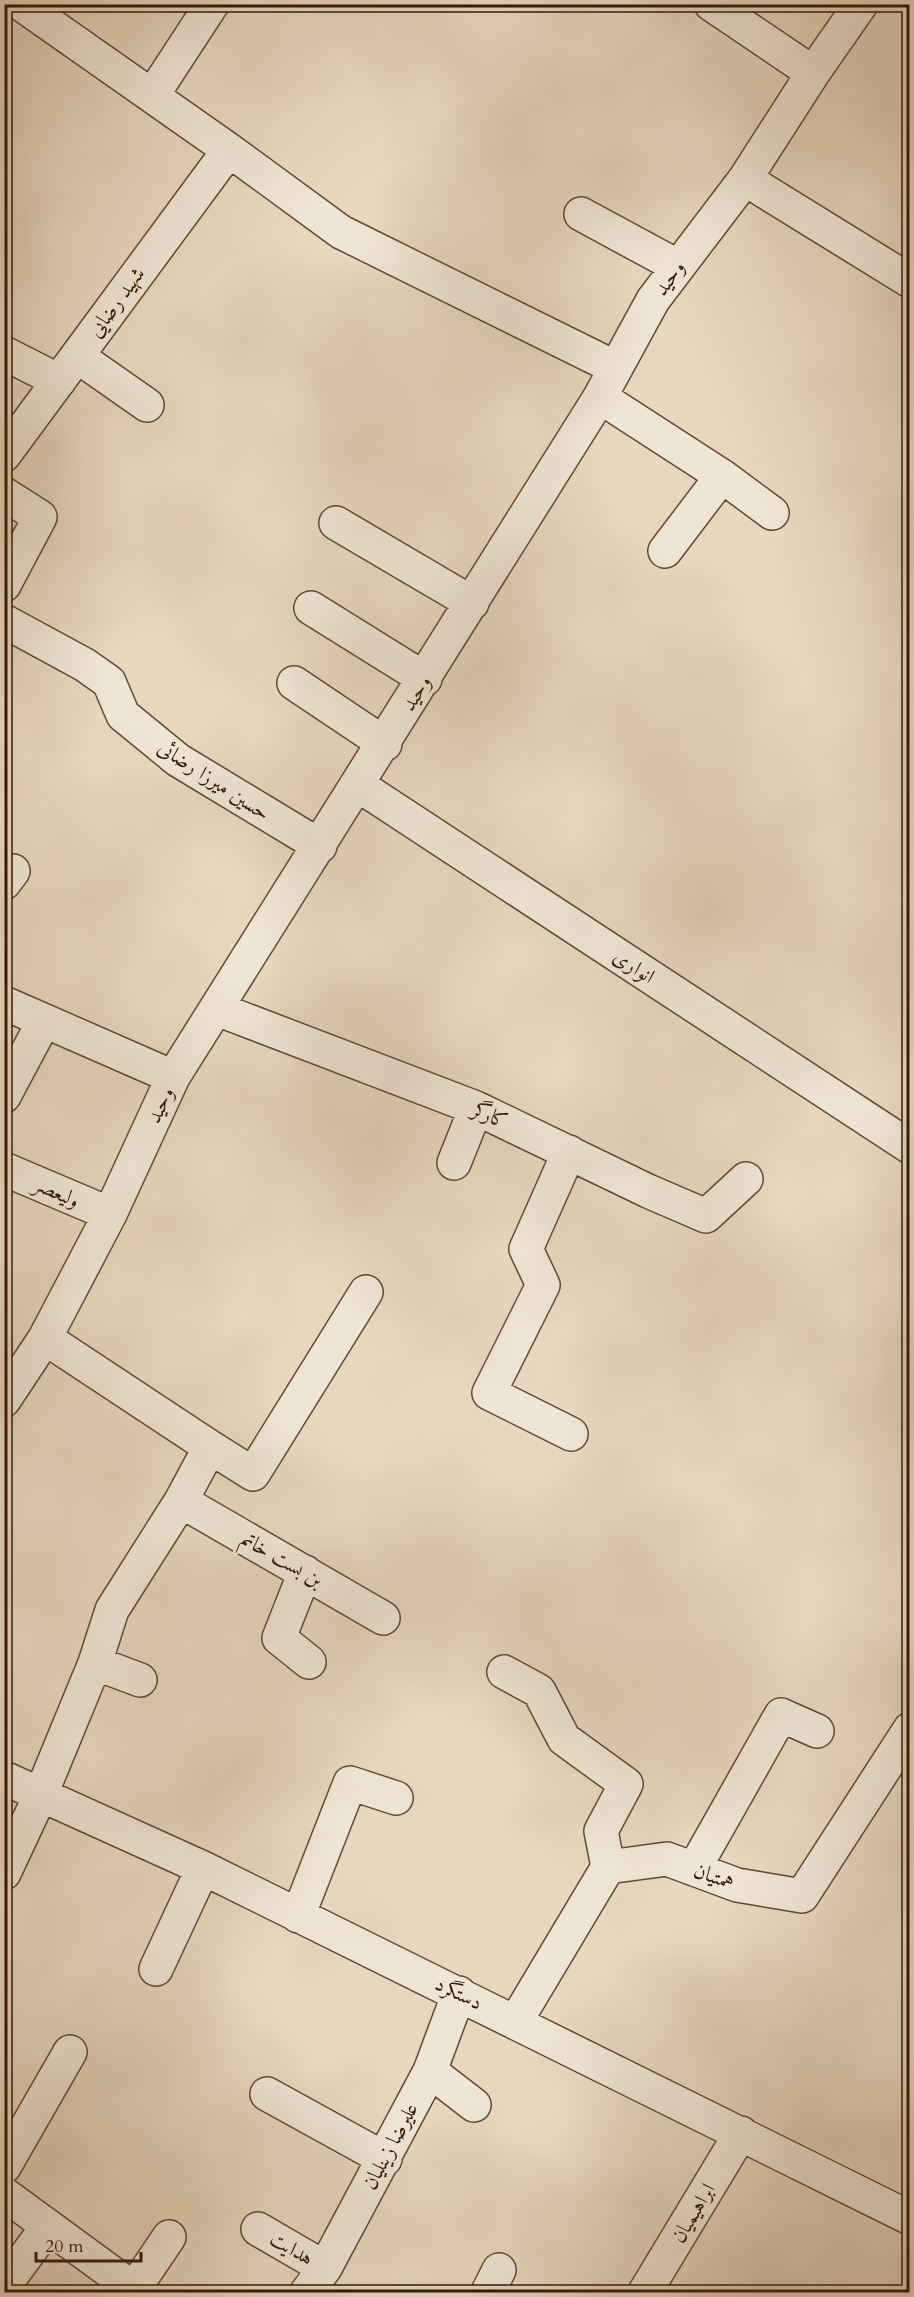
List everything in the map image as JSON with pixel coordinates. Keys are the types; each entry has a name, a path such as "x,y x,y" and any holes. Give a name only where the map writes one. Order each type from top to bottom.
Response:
{"street":[{"path":"21,4 340,232 616,368"},
{"path":"152,96 212,4"},
{"path":"711,4 813,73"},
{"name":"وحید","path":"4,1401 45,1338 110,1214 173,1077 385,744 600,397 653,300 745,179 813,73 861,4"},
{"name":"شهید رضایی","path":"4,455 228,150"},
{"path":"745,179 909,281"},
{"path":"581,214 677,266"},
{"path":"4,353 68,368 147,405"},
{"path":"600,397 722,477 772,513"},
{"path":"665,551 722,477"},
{"path":"4,494 40,517 4,585"},
{"path":"336,523 472,603"},
{"path":"311,608 425,679"},
{"name":"حسین میرزا رضائی","path":"4,621 85,665 109,682 123,715 178,760 320,846"},
{"path":"294,683 385,744"},
{"name":"انواری","path":"358,785 908,1142"},
{"path":"4,1003 173,1077"},
{"name":"کارگر","path":"217,1009 476,1108 648,1191 706,1216 746,1179"},
{"path":"4,1096 44,1021"},
{"path":"453,1163 476,1108"},
{"path":"569,1152 526,1250 543,1285 489,1393 571,1434"},
{"name":"ولیعصر","path":"4,1169 110,1214"},
{"path":"45,1338 253,1474 366,1292"},
{"path":"4,1873 41,1794 95,1663 112,1610 180,1501 210,1447"},
{"name":"بن بست خاتم","path":"180,1501 383,1618"},
{"path":"305,1572 279,1638 309,1662"},
{"path":"95,1663 140,1680"},
{"path":"504,1672 539,1691 564,1739 626,1784 601,1831 608,1867 516,2021"},
{"path":"694,1869 781,1715 817,1731"},
{"name":"همتیان","path":"608,1867 667,1859 737,1885 802,1896 909,1729"},
{"name":"دستگرد","path":"4,1778 204,1868 909,2218"},
{"path":"298,1916 350,1783 396,1798"},
{"path":"156,1969 204,1868"},
{"name":"علیرضا زینلیان","path":"316,2280 385,2159 429,2072 459,1993"},
{"path":"4,2167 70,2052"},
{"path":"429,2072 474,2105"},
{"path":"267,2094 385,2159"},
{"name":"ابراهیمیان","path":"645,2292 741,2133"},
{"path":"4,2194 136,2291 169,2237"},
{"path":"4,2286 48,2226"},
{"name":"هدایت","path":"258,2229 316,2280"}]}
